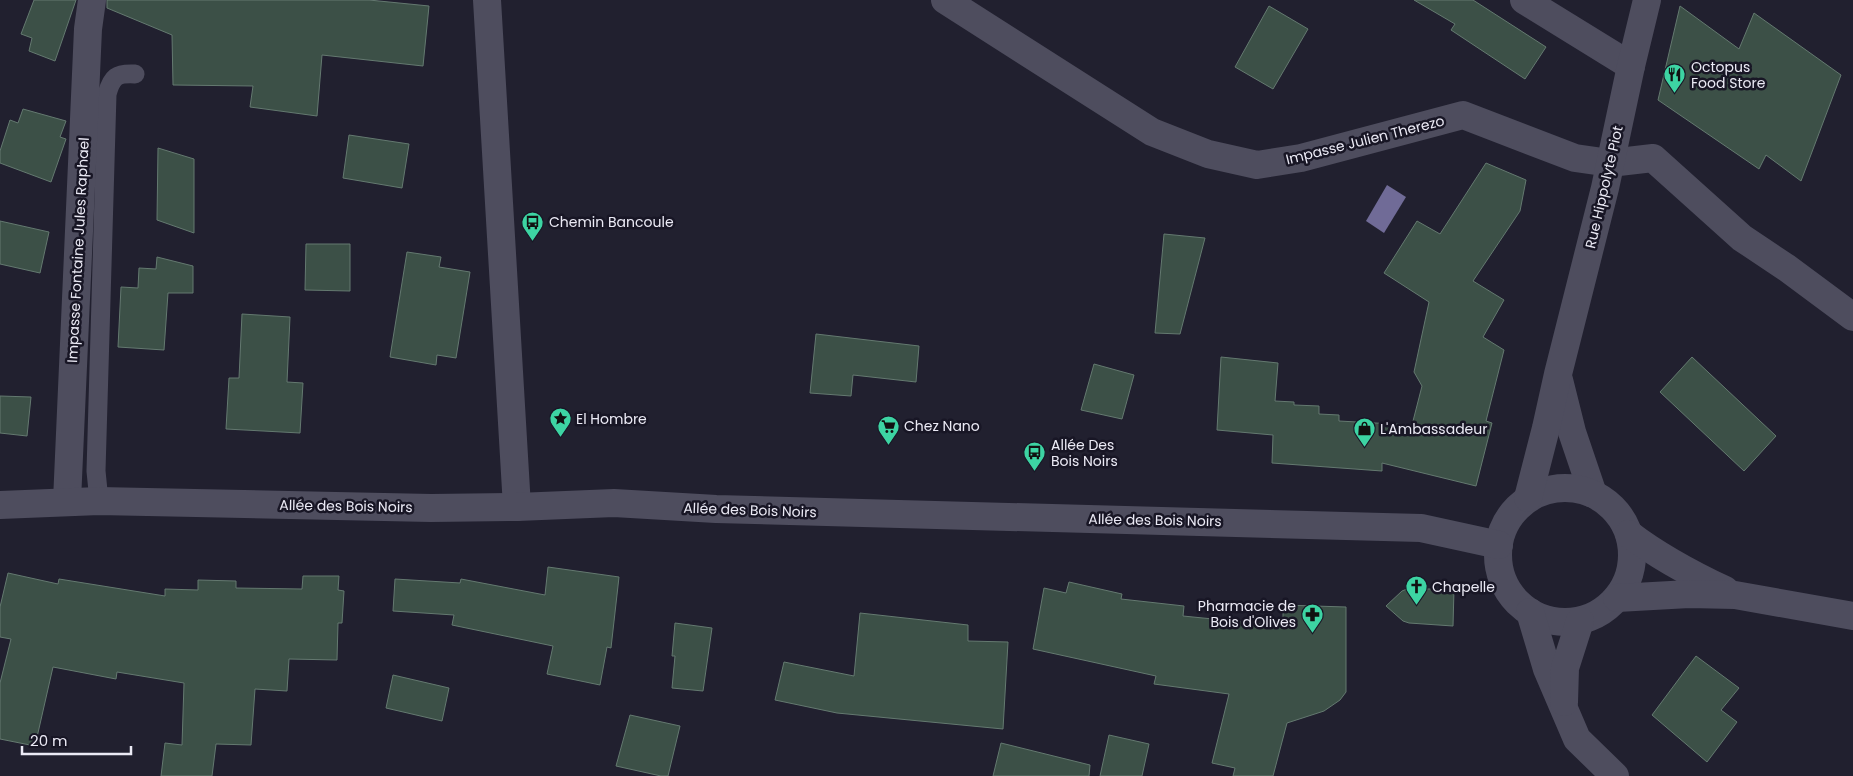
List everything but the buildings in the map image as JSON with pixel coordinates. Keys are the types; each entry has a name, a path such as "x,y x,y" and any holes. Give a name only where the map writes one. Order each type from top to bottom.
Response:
{"main road":[{"name":"Impasse Fontaine Jules Raphael","path":"67,501 88,39 92,0"},
{"path":"487,0 516,507"},
{"name":"Impasse Julien Therezo","path":"946,0 1152,132 1208,154 1257,165 1302,158 1464,115 1575,158 1610,163 1653,158 1742,238 1787,268 1853,317"},
{"path":"1524,0 1631,66"},
{"name":"Rue Hippolyte Piot","path":"1528,498 1605,188 1631,66 1648,0"},
{"name":"Rue Hippolyte Piot","path":"1558,374 1572,432 1593,494"},
{"path":"1560,487 1577,489 1593,494 1608,503 1621,517 1629,534 1632,551 1631,567 1626,583 1617,598 1607,608 1594,616 1580,621 1562,623 1530,612 1515,599 1504,583 1499,564 1499,545 1504,526 1514,511 1528,498 1544,491 1560,487"},
{"name":"Allée des Bois Noirs","path":"0,504 100,501 421,508 614,503 725,510 1421,528 1499,545"},
{"path":"1629,534 1650,550 1692,575 1735,595"},
{"path":"1617,598 1689,594 1735,595 1853,616"},
{"path":"1530,612 1547,669 1577,740 1614,776"},
{"path":"1563,708 1565,668 1580,621"}],"lane":[{"path":"100,501 96,471 107,94 111,83 117,76 124,73 135,74"}],"shaded area":[{"path":"1387,185 1406,197 1384,233 1366,221"}],"place":[{"name":"Octopus Food Store","path":"1675,94"},
{"name":"Chemin Bancoule","path":"533,241"},
{"name":"El Hombre","path":"560,438"},
{"name":"Chez Nano","path":"888,445"},
{"name":"L'Ambassadeur","path":"1364,448"},
{"name":"Allée Des Bois Noirs","path":"1035,472"},
{"name":"Chapelle","path":"1416,606"},
{"name":"Pharmacie de Bois d'Olives","path":"1312,633"}]}
